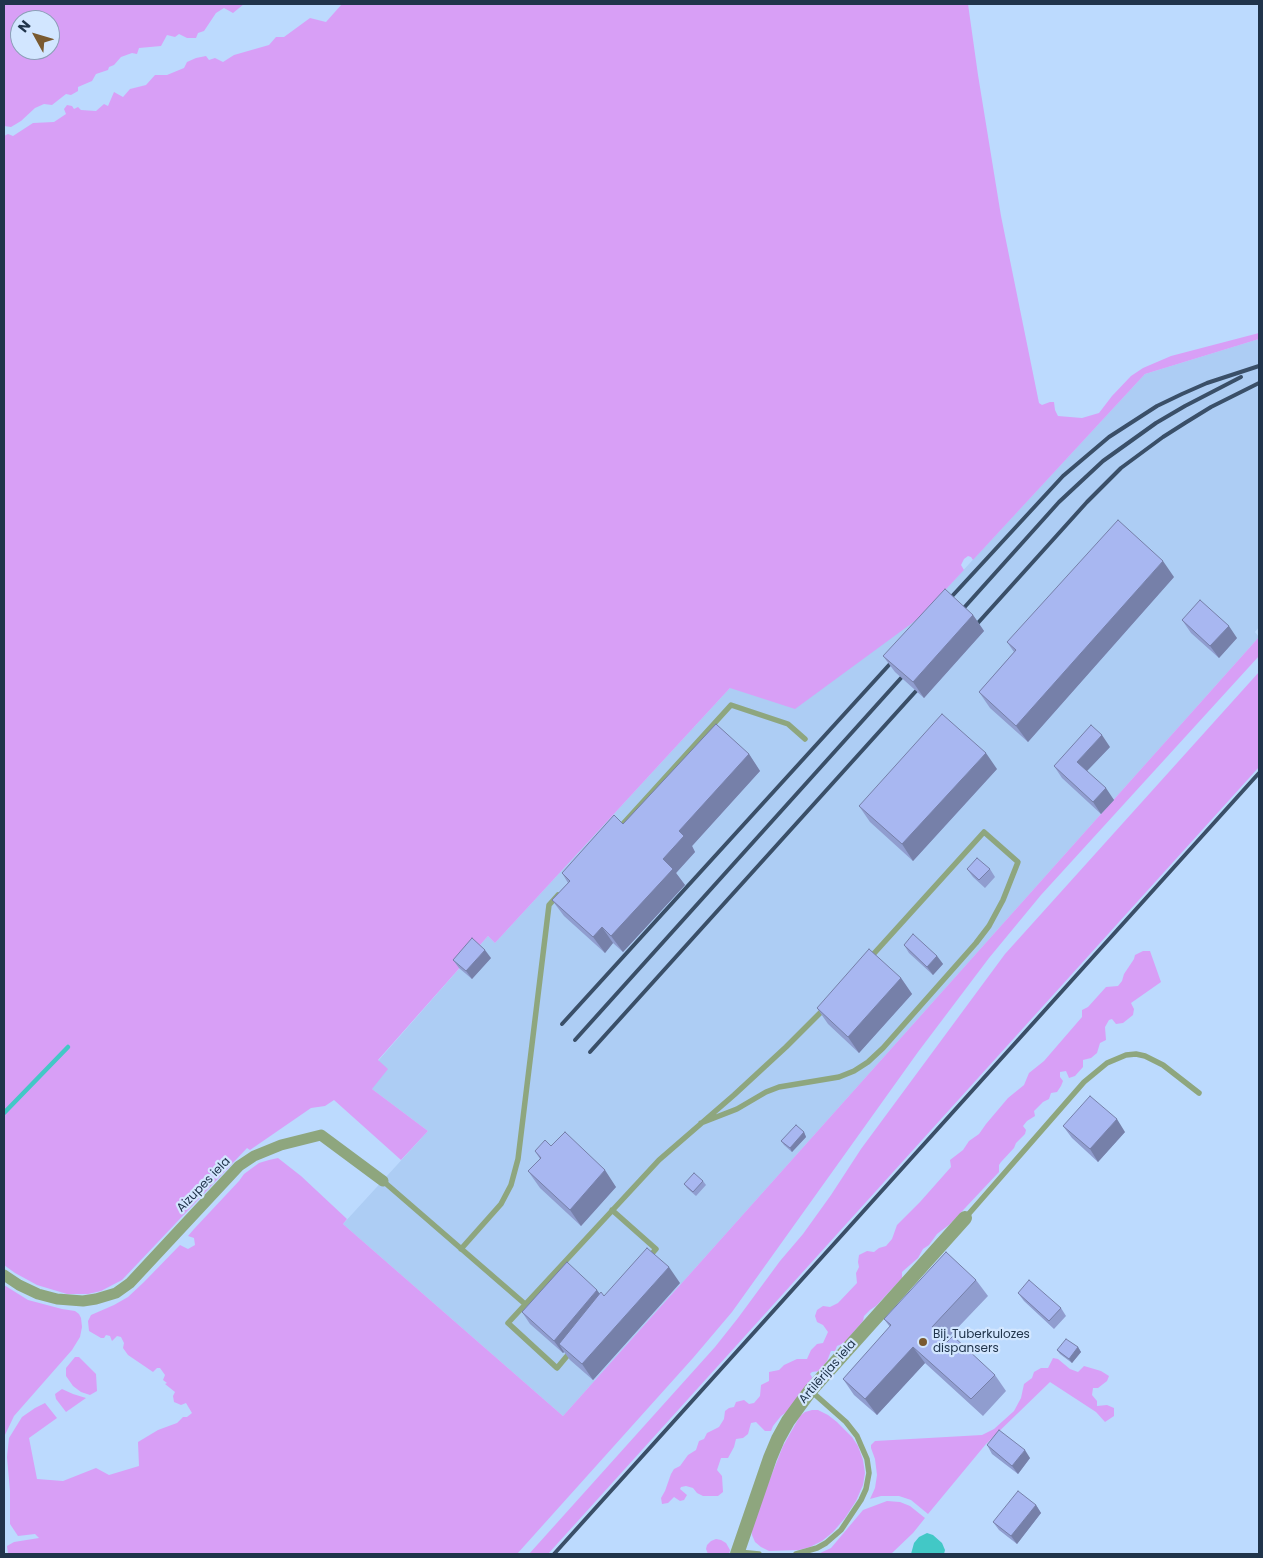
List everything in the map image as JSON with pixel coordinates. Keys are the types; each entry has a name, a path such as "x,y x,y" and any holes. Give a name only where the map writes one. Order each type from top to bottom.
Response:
{"street":[{"name":"Aizupes iela","path":"4,1275 19,1286 57,1299 83,1301 107,1296 124,1288 240,1166 254,1156 281,1144 321,1135 383,1181"},
{"name":"Artilērijas iela","path":"738,1553 778,1439 788,1421 810,1391 965,1218"}],"lane":[{"path":"614,834 731,705 788,724 805,739"},
{"path":"701,1123 736,1109 779,1087 839,1077 854,1071 868,1062 883,1048 989,926 1003,900 1018,862 984,832 867,962"},
{"path":"461,1249 501,1204 511,1185 518,1159 549,905 562,891"},
{"path":"576,1345 558,1368 508,1323 659,1160 786,1047 828,1005"},
{"path":"965,1218 1084,1082 1107,1063 1136,1054 1145,1056 1163,1064 1199,1093"},
{"path":"383,1181 525,1304"},
{"path":"612,1210 656,1249 643,1264"},
{"path":"796,1554 817,1548 841,1530 861,1500 866,1489 868,1474 867,1459 857,1436 846,1422 810,1391"},
{"path":"738,1553 759,1554"}],"shaded area":[{"path":"4,4 244,4 233,13 224,8 216,13 204,31 198,33 196,38 187,38 179,34 175,37 167,35 161,46 139,48 137,54 132,53 121,57 108,70 96,74 92,81 78,87 78,91 71,95 66,94 52,105 44,104 35,108 21,121 11,127 4,126"},
{"path":"342,4 968,4 1001,216 1039,403 1042,405 1054,402 1058,416 1082,418 1099,413 1131,376 1143,368 1171,356 1259,333 1259,339 1145,374 973,560 968,556 964,559 961,565 964,570 919,618 795,709 730,688 495,943 488,936 378,1060 388,1069 372,1089 428,1131 401,1160 334,1100 325,1106 311,1108 250,1150 247,1148 122,1280 101,1291 88,1294 67,1294 37,1285 4,1265 4,136 8,134 13,136 33,123 54,122 66,114 64,109 67,105 72,106 74,109 78,107 81,110 96,111 104,104 108,106 114,92 123,97 130,89 146,85 155,75 167,75 184,68 187,62 196,58 206,56 209,60 215,58 223,62 234,55 269,45 276,37 284,37 310,18 326,22"},
{"path":"1259,339 1259,627 1255,632 1259,637 563,1416 343,1224 428,1131 372,1089 378,1061 488,936 495,943 730,688 919,618 1145,374"},
{"path":"1259,637 1259,656 1041,895 989,958 918,1052 732,1312 517,1554 8,1554 7,1546 14,1542 39,1538 35,1534 18,1536 10,1524 7,1457 9,1438 22,1417 45,1403 57,1418 29,1438 37,1479 63,1481 96,1468 109,1475 139,1466 138,1442 158,1430 177,1423 183,1417 187,1417 192,1413 186,1403 181,1405 174,1402 173,1396 175,1392 165,1384 167,1383 163,1380 165,1375 160,1368 153,1372 128,1355 123,1348 124,1343 121,1337 117,1336 112,1341 110,1336 106,1335 104,1338 101,1338 89,1331 88,1321 91,1315 128,1297 180,1245 188,1249 195,1245 194,1238 188,1236 194,1229 244,1174 259,1163 269,1160 278,1158 301,1176 347,1219 343,1224 563,1416"},
{"path":"1259,672 1259,767 548,1554 529,1554 715,1347 780,1261 803,1234 861,1149 1005,954"},
{"path":"1143,951 1150,951 1161,982 1131,1003 1134,1009 1133,1015 1123,1023 1116,1024 1112,1019 1109,1020 1105,1027 1106,1040 1100,1043 1097,1053 1091,1058 1083,1060 1083,1067 1075,1076 1069,1078 1066,1071 1060,1072 1060,1077 1063,1081 1061,1086 1057,1092 1051,1093 1049,1099 1034,1111 1035,1116 1023,1126 1026,1130 1025,1134 1001,1162 999,1172 950,1224 937,1234 929,1245 923,1249 918,1258 902,1272 902,1278 864,1316 863,1321 844,1343 837,1346 835,1351 831,1351 827,1361 819,1371 810,1374 812,1377 810,1383 788,1411 781,1416 771,1431 765,1431 756,1422 751,1423 748,1434 743,1438 736,1439 728,1458 721,1458 717,1470 722,1476 723,1492 718,1496 703,1496 693,1488 686,1486 680,1489 687,1495 684,1500 680,1501 674,1497 668,1503 662,1504 661,1498 674,1469 680,1466 688,1455 696,1450 699,1441 704,1439 707,1433 719,1427 724,1419 725,1411 734,1407 736,1402 744,1400 749,1404 754,1403 760,1396 761,1385 769,1381 769,1372 779,1370 784,1365 797,1359 807,1359 811,1350 817,1344 823,1343 828,1332 823,1325 817,1322 815,1316 817,1310 823,1306 830,1307 838,1303 857,1283 856,1273 859,1267 859,1255 867,1251 874,1252 886,1246 892,1239 897,1225 951,1167 950,1160 979,1134 1008,1098 1024,1085 1029,1073 1044,1061 1082,1017 1082,1010 1088,1007 1106,987 1118,986 1135,955"},
{"path":"4,1285 28,1300 75,1311 81,1318 82,1327 80,1337 72,1350 14,1416 4,1437"},
{"path":"75,1357 79,1357 96,1374 97,1391 90,1395 81,1392 73,1386 66,1376 66,1368"},
{"path":"1053,1358 1058,1359 1070,1369 1078,1372 1084,1366 1101,1371 1109,1376 1107,1381 1098,1388 1093,1388 1092,1395 1097,1401 1097,1406 1107,1405 1114,1408 1114,1416 1105,1422 1096,1412 1050,1382 986,1444 928,1514 911,1500 899,1496 881,1496 870,1499 875,1488 877,1475 875,1459 871,1448 875,1441 982,1435 994,1429 1014,1411 1021,1398 1024,1384 1032,1378 1034,1372 1041,1368 1048,1368"},
{"path":"62,1389 86,1398 66,1412 56,1399 55,1394"},
{"path":"812,1410 818,1410 828,1415 852,1437 858,1446 863,1460 865,1473 863,1485 856,1501 845,1518 822,1541 799,1550 769,1551 755,1542 752,1529 783,1446 800,1416"},
{"path":"887,1501 900,1502 910,1506 925,1518 913,1533 891,1554 818,1554 831,1548 863,1510"},
{"path":"927,1533 933,1535 942,1543 945,1550 944,1554 911,1554 914,1543 919,1537"},
{"path":"716,1539 726,1543 730,1550 729,1554 708,1554 707,1545"}],"building":[{"path":"1118,520 1163,561 1016,726 979,692 1016,650 1007,642"},
{"path":"945,589 973,615 913,682 883,656"},
{"path":"1200,600 1229,626 1210,646 1182,620"},
{"path":"942,714 986,753 902,844 859,806"},
{"path":"716,724 749,754 679,831 684,836 663,859 673,869 611,936 602,927 593,937 552,900 570,881 562,873 614,815 623,824"},
{"path":"1091,725 1102,735 1077,762 1106,788 1093,802 1054,766"},
{"path":"977,858 990,869 979,880 967,869"},
{"path":"913,934 937,956 927,967 904,945"},
{"path":"472,938 485,950 466,971 453,960"},
{"path":"869,949 901,978 848,1037 817,1008"},
{"path":"1090,1096 1117,1119 1090,1149 1063,1126"},
{"path":"796,1125 804,1132 790,1148 781,1141"},
{"path":"565,1132 605,1170 570,1210 528,1171 541,1158 535,1151 545,1140 551,1146"},
{"path":"694,1173 703,1181 693,1192 684,1184"},
{"path":"647,1248 669,1267 582,1364 559,1344 601,1292 604,1296"},
{"path":"946,1252 976,1280 932,1327 947,1342 953,1336 995,1375 971,1399 913,1347 865,1399 843,1379 891,1325 884,1319"},
{"path":"567,1262 597,1290 554,1341 522,1312"},
{"path":"1029,1280 1061,1308 1049,1321 1018,1293"},
{"path":"1066,1339 1078,1347 1069,1359 1057,1350"},
{"path":"999,1430 1025,1450 1012,1466 987,1445"},
{"path":"1018,1491 1036,1505 1011,1536 993,1522"}],"waterway":[{"path":"4,1113 68,1047"}],"railway":[{"path":"943,606 1063,476 1109,437 1157,406 1182,394 1207,383 1259,366"},
{"path":"962,610 1059,502 1103,461 1156,423 1241,377"},
{"path":"977,624 1087,502 1121,468 1185,423 1211,407 1259,383"},
{"path":"562,1024 899,654"},
{"path":"575,1040 901,678"},
{"path":"590,1052 916,691"},
{"path":"554,1554 1259,773"}],"place":[{"name":"Bij. Tuberkulozes dispansers","path":"923,1342"}]}
